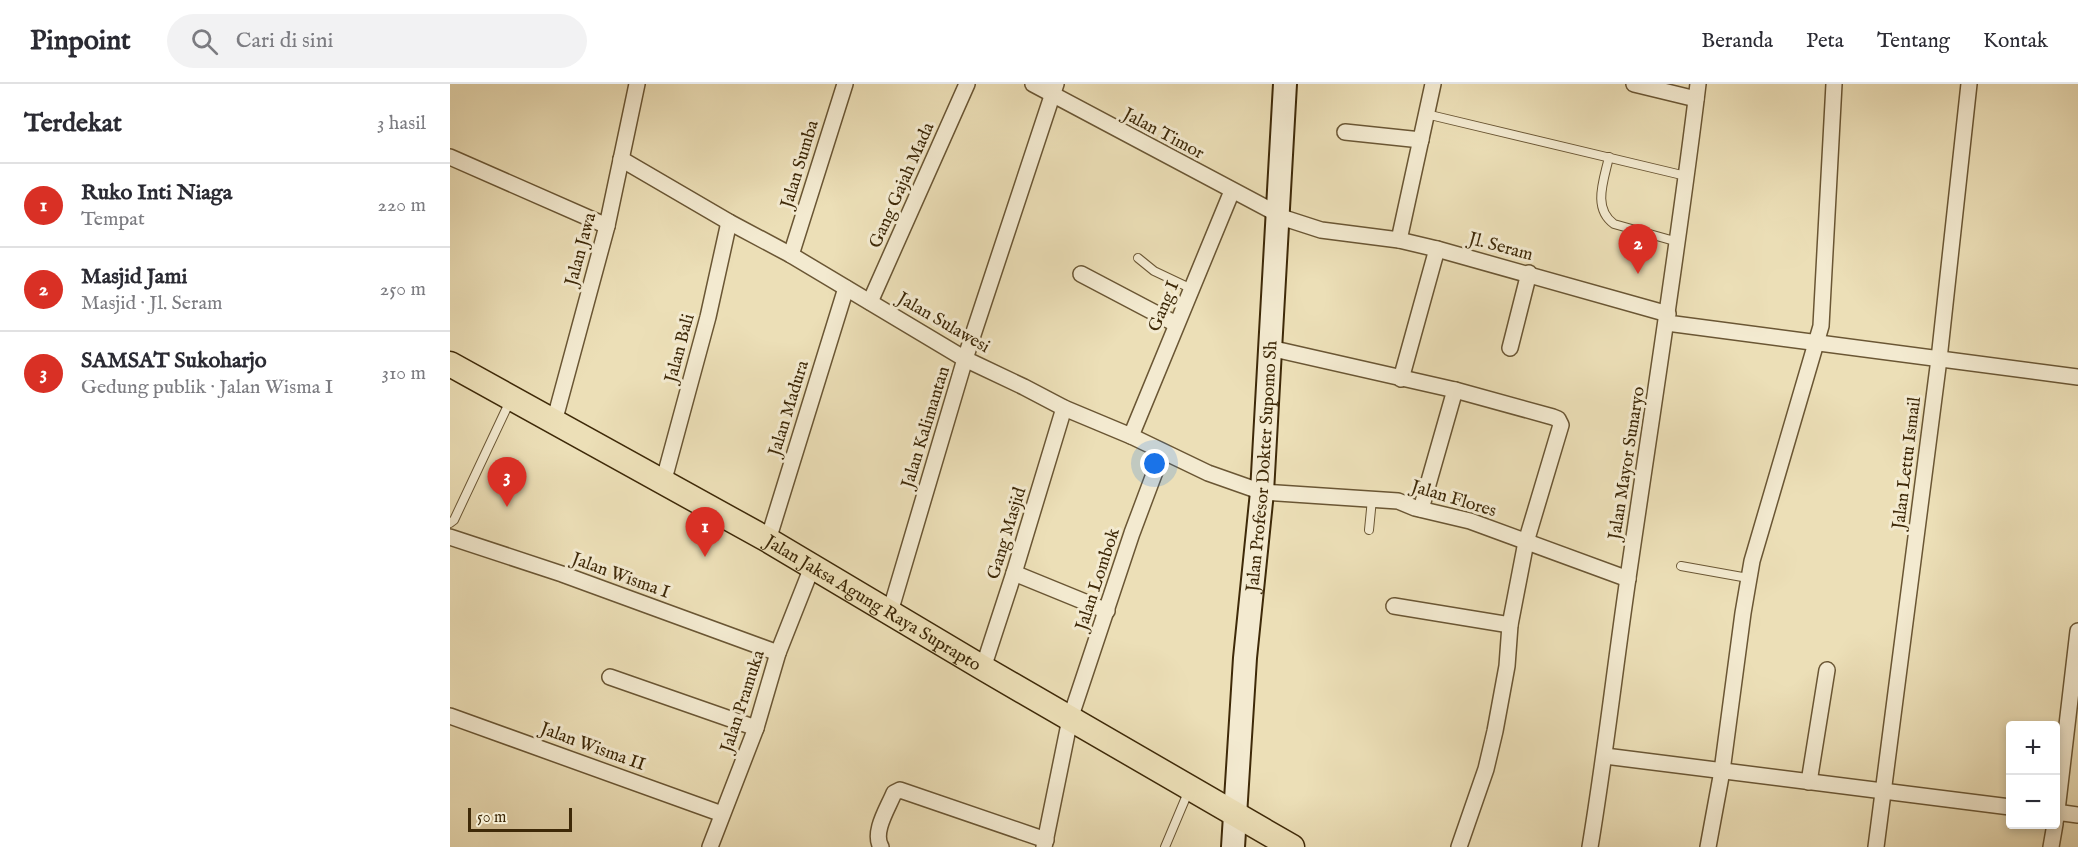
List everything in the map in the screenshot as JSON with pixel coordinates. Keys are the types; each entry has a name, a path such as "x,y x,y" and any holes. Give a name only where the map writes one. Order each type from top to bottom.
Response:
{"main road":[{"name":"Jalan Jaksa Agung Raya Suprapto","path":"450,364 768,540 1292,847"}],"street":[{"name":"Jalan Jawa","path":"554,422 607,226 636,84"},
{"name":"Gang Gajah Mada","path":"870,302 967,84"},
{"name":"Jalan Timor","path":"1033,84 1054,89 1232,191 1278,214 1316,229"},
{"name":"Jalan Profesor Dokter Supomo Sh","path":"1233,847 1245,658 1262,492 1285,352 1278,214 1285,84"},
{"path":"1399,240 1432,84"},
{"path":"1634,84 1697,92"},
{"path":"1708,847 1722,771 1748,578 1764,516 1817,344 1824,298 1834,84"},
{"name":"Jalan Lettu Ismail","path":"1876,847 1939,359 1969,84"},
{"name":"Jalan Sumba","path":"791,255 843,85"},
{"name":"Jalan Kalimantan","path":"890,612 965,359 1054,89"},
{"name":"Jalan Mayor Sunaryo","path":"1590,847 1678,242 1697,92"},
{"path":"1345,132 1421,140"},
{"path":"450,157 607,226"},
{"name":"Jalan Sulawesi","path":"621,159 791,255 965,359 1064,408 1131,436 1162,453 1208,473 1262,492"},
{"name":"Gang I","path":"1131,436 1232,191"},
{"name":"Jalan Bali","path":"663,483 708,317 729,222"},
{"name":"Jl. Seram","path":"1316,229 1399,240 1437,249 1529,273 1667,319 1817,344 2078,377"},
{"path":"1401,379 1437,249"},
{"path":"1510,348 1529,273"},
{"path":"1081,274 1176,324"},
{"name":"Jalan Madura","path":"768,540 846,288"},
{"path":"1285,352 1455,390 1554,417 1559,422 1560,430 1526,542 1509,625 1507,666 1496,731 1486,769 1459,847"},
{"path":"1421,509 1455,390"},
{"name":"Gang Masjid","path":"983,668 1064,408"},
{"name":"Jalan Lombok","path":"1045,844 1070,719 1132,533 1162,453"},
{"name":"Jalan Flores","path":"1262,492 1398,501 1470,521 1628,579"},
{"name":"Jalan Wisma I","path":"450,537 562,574 778,653"},
{"name":"Jalan Pramuka","path":"710,847 756,728 778,653 812,567"},
{"path":"1014,573 1107,611"},
{"path":"1394,606 1509,625"},
{"path":"2060,783 2078,631"},
{"path":"1809,782 1827,669"},
{"path":"610,677 756,728"},
{"name":"Jalan Wisma II","path":"450,716 722,814"},
{"path":"1605,756 2006,807"},
{"path":"881,847 878,835 880,827 894,793 900,790 1045,844"},
{"path":"2060,817 2078,816"},
{"path":"2050,847 2054,829"}],"lane":[{"path":"1426,114 1686,176"},
{"path":"1609,157 1600,198 1602,210 1608,219 1614,224 1678,242"},
{"path":"1137,258 1154,271 1192,289"},
{"path":"450,523 454,520 512,398"},
{"path":"1368,530 1372,500"},
{"path":"1681,566 1748,578"},
{"path":"1165,847 1190,789"}],"place":[{"name":"Masjid Jami","path":"1638,274"},
{"name":"SAMSAT Sukoharjo","path":"507,507"},
{"name":"Ruko Inti Niaga","path":"705,557"}]}
